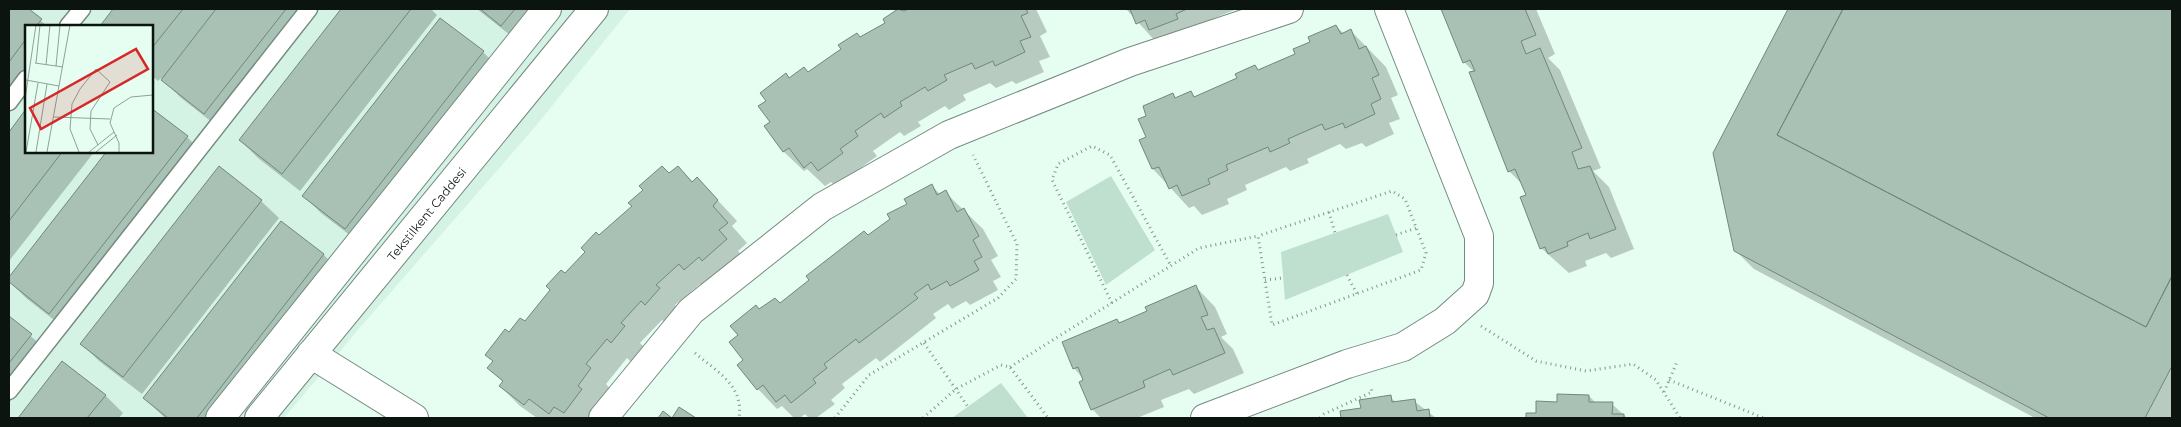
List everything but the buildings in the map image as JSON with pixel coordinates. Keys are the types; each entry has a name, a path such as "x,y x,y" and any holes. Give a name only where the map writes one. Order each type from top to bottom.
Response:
{"street":[{"path":"220,418 547,9"},
{"name":"Tekstilkent Caddesi","path":"259,418 594,9"},
{"path":"603,418 691,311 822,207 960,130 1130,62 1289,9"},
{"path":"1205,418 1347,364 1402,347 1445,320 1475,294 1479,283 1479,236 1390,9"},
{"path":"311,354 414,418"}],"lane":[{"path":"69,25 82,9"},
{"path":"9,391 308,9"},
{"path":"9,102 25,80"}],"path":[{"path":"835,418 869,375 998,298 1016,279 1017,244 960,130"},
{"path":"1112,303 1052,180 1058,164 1092,146 1110,155 1171,266"},
{"path":"1010,367 1200,248 1258,236 1392,191 1405,199 1426,254 1421,270 1272,325 1258,236"},
{"path":"1329,212 1335,233"},
{"path":"1396,235 1416,228"},
{"path":"1347,275 1357,294"},
{"path":"1265,280 1283,278"},
{"path":"1457,310 1536,361 1586,371 1633,364 1656,380 1680,418"},
{"path":"672,334 734,386 739,401 739,418"},
{"path":"924,342 968,406"},
{"path":"1664,393 1677,362"},
{"path":"923,418 956,390 1001,365 1010,367 1048,418"},
{"path":"1670,380 1764,418"}],"shaded area":[{"path":"9,9 630,9 535,127 357,331 284,418 9,418"},
{"path":"1111,176 1155,250 1106,285 1066,202"},
{"path":"1388,214 1403,252 1285,300 1281,252"},
{"path":"1001,383 1028,418 952,418"}]}
